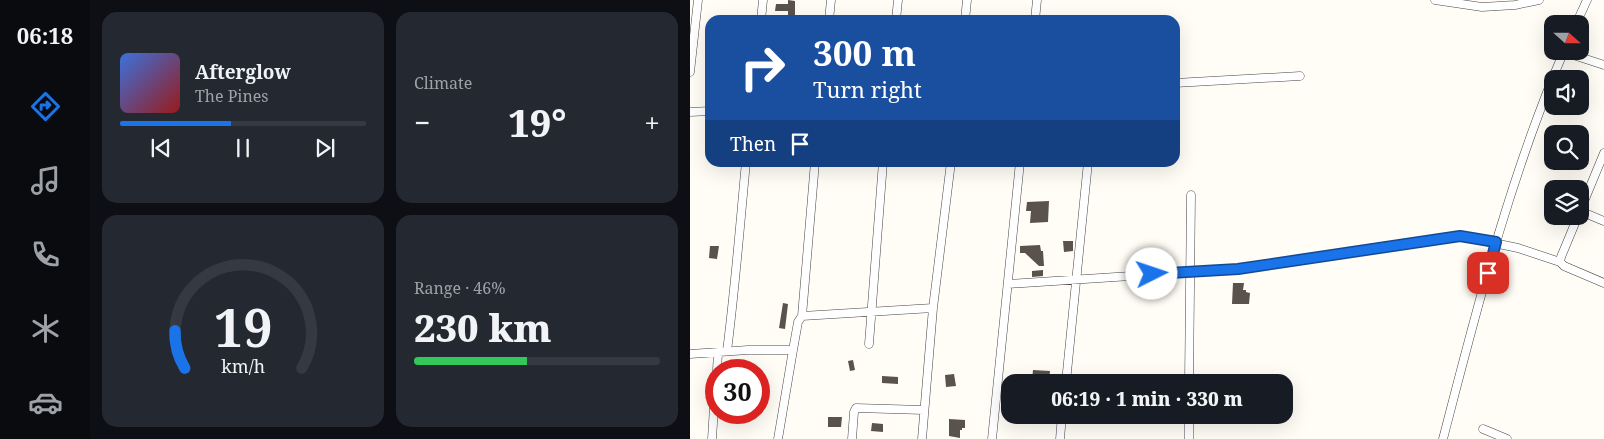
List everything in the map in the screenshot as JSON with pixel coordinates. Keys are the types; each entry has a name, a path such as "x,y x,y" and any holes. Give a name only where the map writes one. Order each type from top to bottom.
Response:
{"street":[{"path":"690,72 698,0"},
{"path":"762,15 763,0"},
{"path":"830,15 831,0"},
{"path":"896,15 898,0"},
{"path":"966,15 968,0"},
{"path":"1036,15 1037,0"},
{"path":"1435,0 1482,7 1515,5 1539,0"},
{"path":"1580,15 1586,0"},
{"path":"1443,439 1496,242 1539,112 1560,60"},
{"path":"1589,60 1604,65"},
{"path":"1180,83 1300,76"},
{"path":"690,112 705,111"},
{"path":"1604,153 1580,211 1604,221"},
{"path":"728,352 745,167"},
{"path":"778,439 798,322 802,316 815,167"},
{"path":"869,344 883,167"},
{"path":"922,439 933,308 950,167"},
{"path":"992,439 1020,167"},
{"path":"1067,374 1087,167"},
{"path":"1189,374 1190,195"},
{"path":"1560,262 1574,225"},
{"path":"1008,284 1238,269 1460,236 1518,248 1560,262 1564,266 1604,283"},
{"path":"802,316 933,308"},
{"path":"690,354 793,350"},
{"path":"718,353 718,359"},
{"path":"852,439 854,409 856,408 924,410"},
{"path":"712,439 713,424"},
{"path":"1060,439 1061,424"},
{"path":"1189,424 1189,439"},
{"path":"1483,429 1507,439"}],"building":[{"path":"788,0 795,1 795,15 788,15 788,11 775,11 776,4 788,4"},
{"path":"1049,201 1048,222 1030,223 1031,211 1026,211 1027,202"},
{"path":"1063,241 1073,241 1073,251 1064,252"},
{"path":"1040,245 1041,251 1043,251 1044,266 1039,266 1025,253 1020,253 1020,246"},
{"path":"710,246 719,246 717,259 709,258"},
{"path":"1043,270 1043,276 1032,277 1032,271"},
{"path":"1233,283 1244,283 1243,290 1250,293 1249,304 1232,304"},
{"path":"783,303 788,304 785,329 779,328"},
{"path":"853,360 855,370 850,371 848,361"},
{"path":"1033,370 1050,371 1050,374 1033,374"},
{"path":"954,374 956,386 946,387 945,375"},
{"path":"882,376 898,377 898,384 882,383"},
{"path":"828,417 842,417 841,427 828,427"},
{"path":"949,419 965,420 965,428 960,430 960,438 949,436"},
{"path":"872,423 883,424 883,432 871,431"}],"route":[{"path":"1152,274 1238,269 1460,236 1496,242 1488,273"}]}
